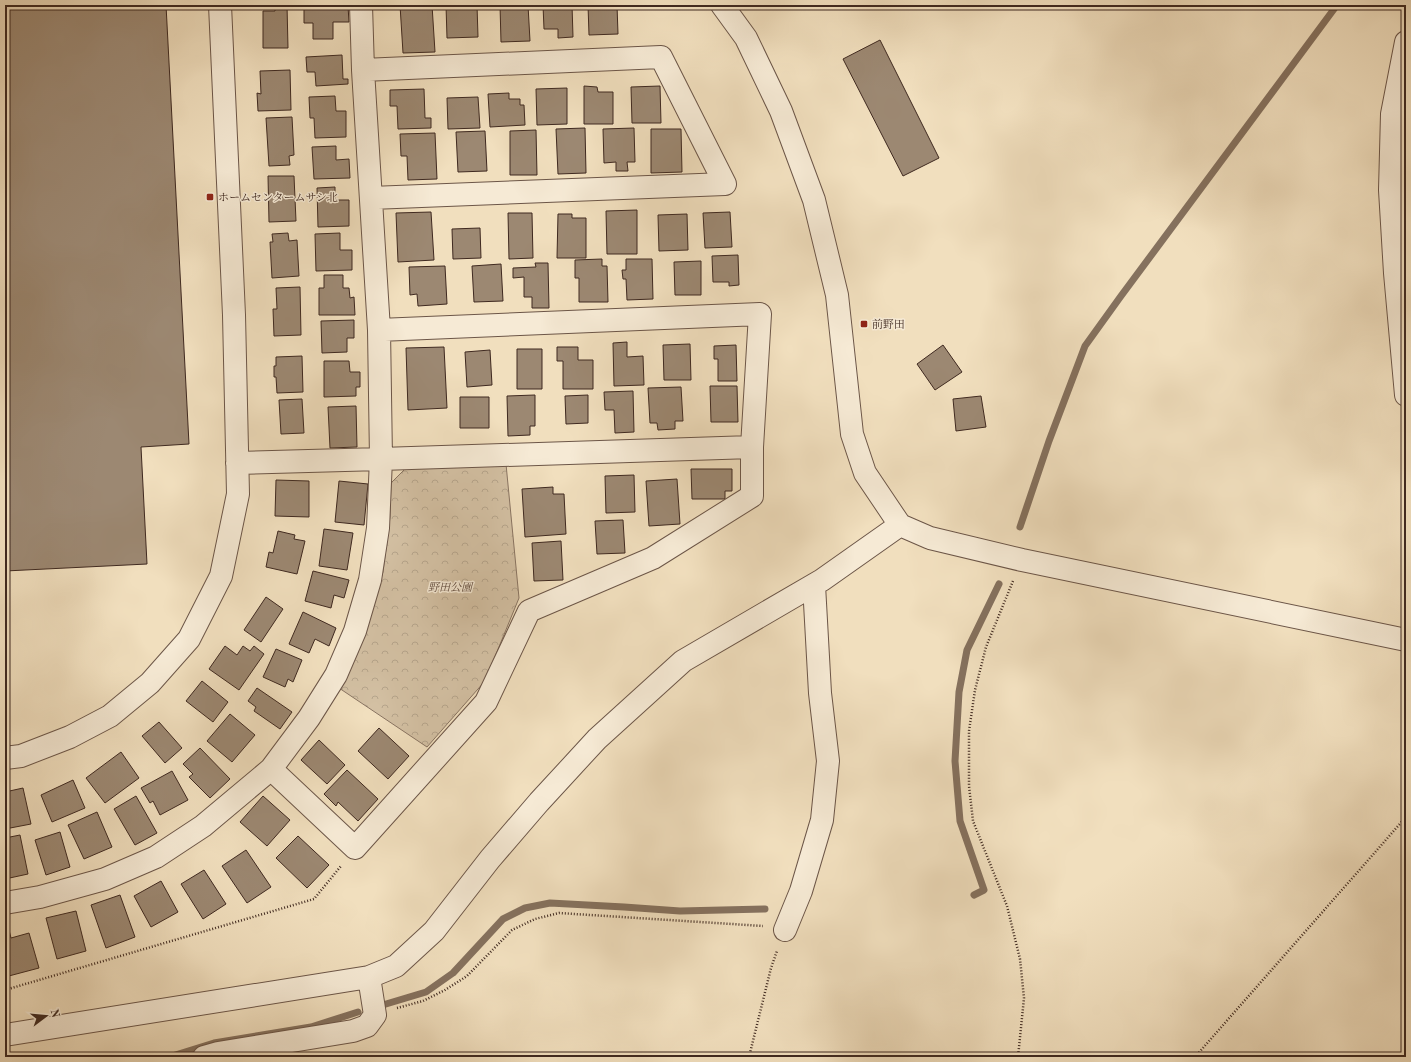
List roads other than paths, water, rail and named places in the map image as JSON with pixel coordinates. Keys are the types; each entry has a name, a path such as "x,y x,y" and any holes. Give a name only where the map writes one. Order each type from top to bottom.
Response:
{"street":[{"path":"5,758 21,756 70,738 110,716 150,683 189,639 221,576 238,494 234,315 220,5"},
{"path":"5,903 40,897 105,879 156,857 203,826 271,769 309,718 336,675 355,630 370,580 378,528 381,458 379,330 363,70 361,5"},
{"path":"722,5 746,38 781,111 814,200 837,296 852,434 865,473 900,525 930,538 1022,560 1406,640"},
{"path":"1406,42 1392,114 1390,190 1395,273 1406,395"},
{"path":"363,70 661,57 725,184 371,198"},
{"path":"271,769 355,848 486,702 529,611 654,558 752,496 752,447 760,314 379,330"},
{"path":"237,463 752,447"},
{"path":"5,1035 369,977 396,966 434,931 490,859 565,773 597,739 683,661 814,585 900,525"},
{"path":"785,930 801,891 822,820 828,761 820,693 814,585"},
{"path":"204,1057 218,1053 353,1031 366,1026 374,1015 369,977"}],"waterway":[{"path":"1020,527 1049,441 1085,346 1337,5"},
{"path":"974,895 984,890 960,821 955,761 959,692 967,650 999,584"},
{"path":"386,1004 426,992 453,973 503,919 525,908 550,903 680,911 765,909"},
{"path":"169,1057 214,1043 311,1027 358,1012"}],"place":[{"name":"ホームセンタームサシ北","path":"210,197"},
{"name":"前野田","path":"864,324"}],"park label":[{"name":"野田公園","path":"450,587"}]}
